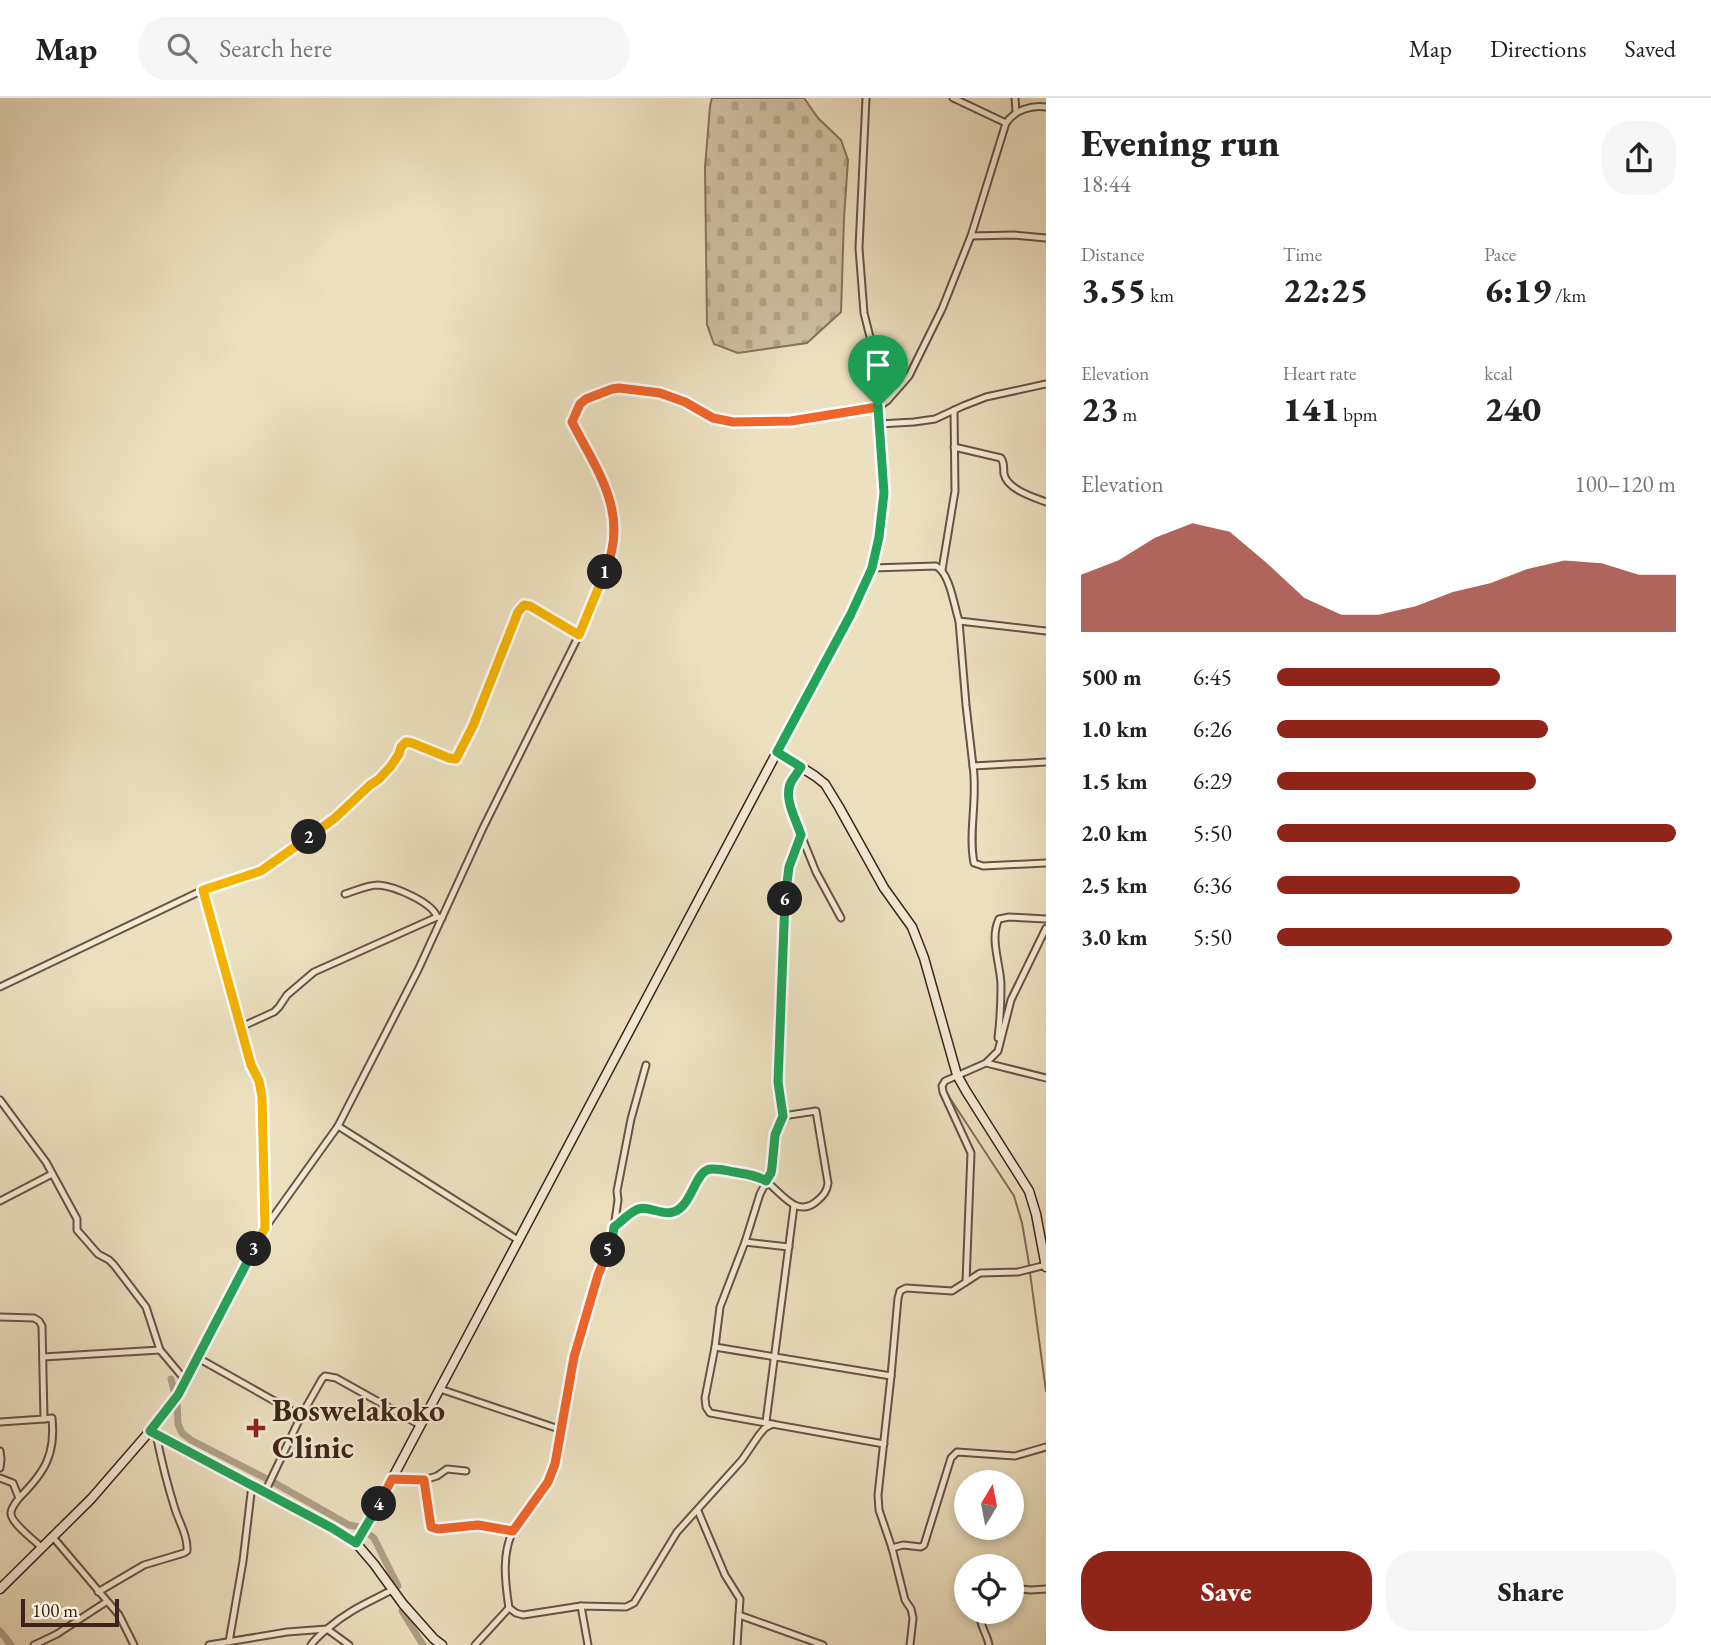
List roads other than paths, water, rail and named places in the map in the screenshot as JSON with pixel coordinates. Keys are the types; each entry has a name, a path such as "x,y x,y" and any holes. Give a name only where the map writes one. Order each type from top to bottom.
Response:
{"street":[{"path":"358,1540 851,614 872,568 879,537 884,479 859,248 866,98"},
{"path":"953,98 1006,123"},
{"path":"1015,98 1016,112"},
{"path":"0,1589 91,1499 153,1432 174,1402 265,1228 338,1126 418,970 439,917 579,635 612,556 612,503 607,488 572,422 580,404 612,389 654,391 685,402 713,418 733,422 791,421 878,407 887,401 909,376 942,309 971,236 1006,123 1016,112 1046,107"},
{"path":"971,236 1014,235 1046,238"},
{"path":"879,424 925,421 996,395 1046,384"},
{"path":"942,570 955,491 954,410"},
{"path":"954,447 1001,457 1005,477 1010,484 1046,502"},
{"path":"872,568 936,566 946,577 959,621 975,783 974,863 983,866 1046,863"},
{"path":"0,986 203,890 261,871 335,818 379,779 406,742 456,759 473,726 518,612 524,605 579,635"},
{"path":"959,621 1046,629"},
{"path":"777,752 825,784 884,888 912,927 925,958 957,1075 1029,1191 1046,1266 1018,1272 980,1273 952,1291 906,1288 900,1291 878,1495 879,1510 905,1600 913,1618 910,1645"},
{"path":"973,766 1046,762"},
{"path":"801,767 791,782 788,798 816,872 841,918"},
{"path":"801,835 789,867 785,893 778,1082 783,1116 775,1135 771,1173 760,1194 720,1307 705,1398 706,1406 710,1413 884,1444"},
{"path":"345,894 369,886 382,886 425,902 439,917"},
{"path":"203,890 262,1097 265,1228"},
{"path":"241,1027 274,1012 288,995 314,972 439,917"},
{"path":"998,1051 1001,986 995,935 997,923 999,919 1009,917 1046,919"},
{"path":"966,1282 971,1153 942,1086 945,1081 986,1063 998,1051 1011,1000 1046,928"},
{"path":"986,1063 1046,1078"},
{"path":"646,1065 631,1119 617,1191 612,1242 598,1275 574,1357 555,1464 548,1482 513,1531 508,1545 505,1577 509,1608 523,1615 581,1606 626,1607 634,1603 677,1532 742,1460 765,1428 774,1423"},
{"path":"0,1100 46,1162 76,1219 76,1230 98,1254 114,1265 146,1307 160,1350 186,1381"},
{"path":"614,1227 637,1209 670,1213 677,1211 702,1175 707,1170 715,1169 756,1175 794,1206 803,1208 816,1202 827,1192 828,1183 816,1111 783,1116"},
{"path":"338,1126 518,1240"},
{"path":"0,1201 52,1174"},
{"path":"766,1422 794,1206"},
{"path":"745,1242 789,1247"},
{"path":"0,1317 28,1317 39,1321 42,1326 44,1419"},
{"path":"715,1347 891,1376"},
{"path":"43,1357 160,1350"},
{"path":"198,1357 301,1416"},
{"path":"265,1492 322,1379 329,1376 336,1378 420,1425"},
{"path":"440,1389 562,1430"},
{"path":"0,1422 52,1418 54,1431 43,1471 19,1498 10,1516 41,1547"},
{"path":"751,1419 758,1428 759,1435"},
{"path":"153,1432 358,1540 392,1590 437,1643"},
{"path":"98,1591 144,1565 187,1550 153,1432"},
{"path":"892,1548 925,1545 951,1458 957,1452 1015,1456 1046,1447"},
{"path":"0,1451 0,1468"},
{"path":"392,1479 424,1480 447,1469 466,1471"},
{"path":"0,1478 13,1483 19,1498"},
{"path":"424,1480 431,1527 438,1529 478,1525 513,1531"},
{"path":"229,1642 253,1485"},
{"path":"698,1511 725,1576 740,1599 737,1645"},
{"path":"52,1536 119,1615 134,1645"},
{"path":"1024,1588 1046,1589"},
{"path":"311,1645 351,1610 392,1590"},
{"path":"34,1645 57,1634 106,1602"},
{"path":"581,1606 588,1645"},
{"path":"475,1645 509,1608"},
{"path":"739,1615 823,1645"},
{"path":"981,1624 989,1645"},
{"path":"209,1645 287,1632 327,1629 349,1645"}],"waterway":[{"path":"946,1092 1014,1196 1028,1258 1046,1391"},
{"path":"171,1379 177,1402 178,1424 182,1433 267,1479"},
{"path":"273,1482 349,1525 359,1527 374,1538 398,1586"},
{"path":"402,1611 423,1645"},
{"path":"0,1631 11,1645"}],"place":[{"name":"Boswelakoko Clinic","path":"256,1428"}]}
